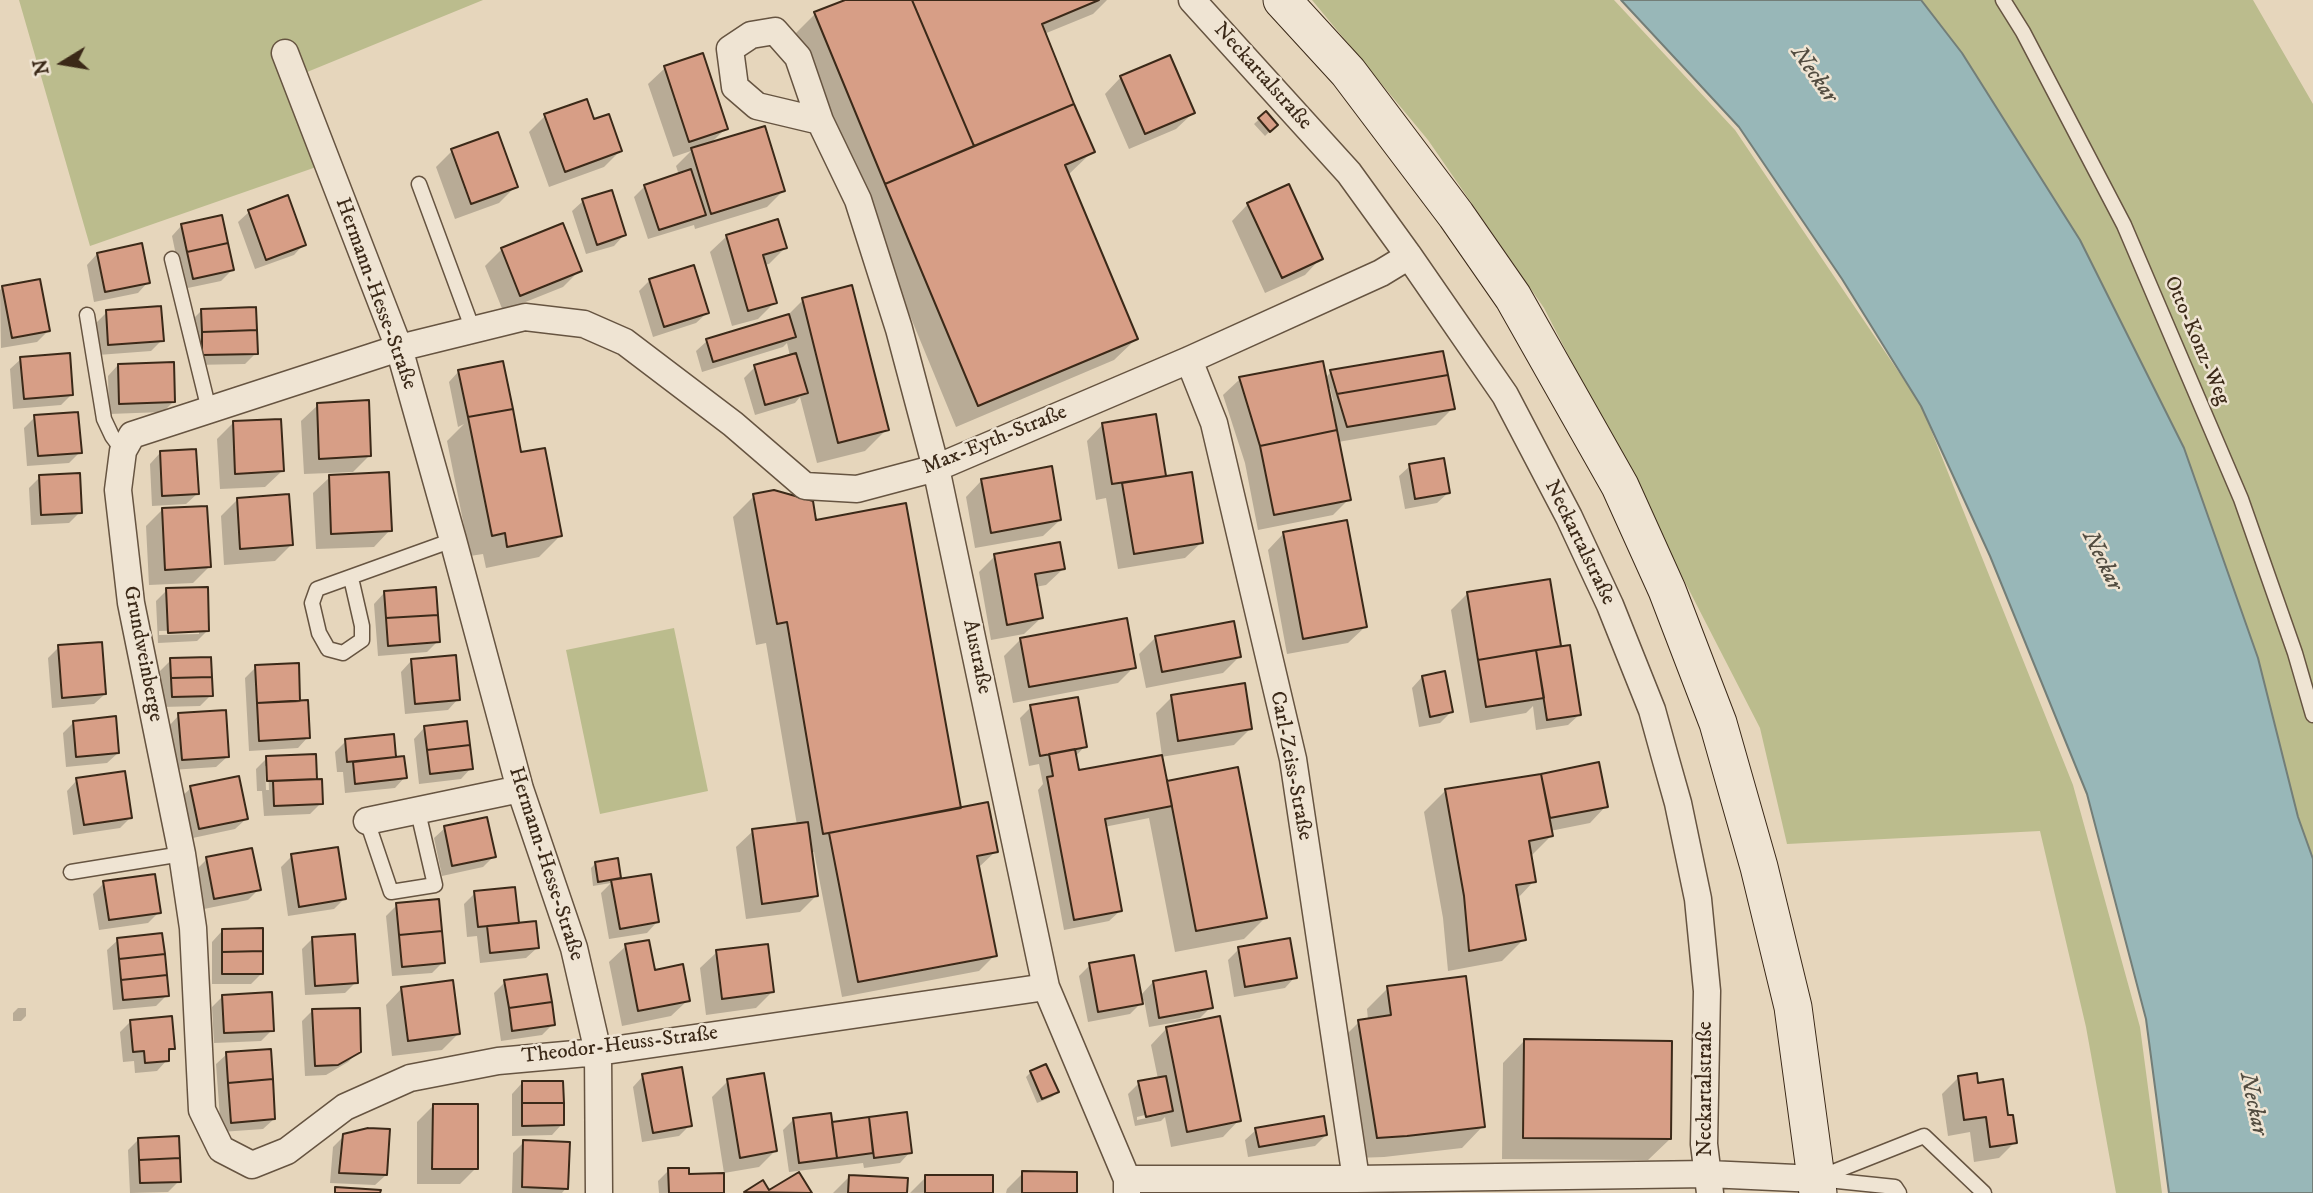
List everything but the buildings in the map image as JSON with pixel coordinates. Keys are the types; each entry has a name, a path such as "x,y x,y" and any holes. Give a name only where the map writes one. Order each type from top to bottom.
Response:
{"main road":[{"path":"1282,0 1348,72 1456,215 1513,297 1620,486 1667,590 1717,723 1759,867 1793,1007 1818,1186"}],"street":[{"name":"Neckartalstraße","path":"1192,0 1349,173 1409,256 1504,395 1569,517 1610,605 1652,710 1678,803 1698,899 1707,991 1704,1144 1709,1184"},
{"name":"Hermann-Hesse-Straße","path":"285,53 399,348 520,789 574,948 598,1052 599,1193"},
{"name":"Austraße","path":"820,121 858,200 899,329 936,468 1046,987 1127,1186"},
{"name":"Max-Eyth-Straße","path":"399,348 526,317 583,324 625,342 733,424 805,486 857,489 936,468 1189,360 1381,274 1409,256"},
{"path":"123,451 132,435 399,348"},
{"name":"Carl-Zeiss-Straße","path":"1189,360 1214,423 1293,759 1356,1180"},
{"name":"Grundweinberge","path":"123,451 118,490 131,603 182,854 193,928 202,1110 221,1149"},
{"path":"367,821 520,789"},
{"name":"Theodor-Heuss-Straße","path":"221,1149 252,1166 286,1151 345,1107 410,1078 498,1060 598,1052 1046,987"},
{"path":"1127,1186 1356,1180 1402,1186 1818,1186"}],"lane":[{"name":"Otto-Konz-Weg","path":"2003,0 2023,32 2129,237 2241,499 2295,653 2313,715"},
{"path":"419,184 473,330"},
{"path":"172,259 209,411"},
{"path":"87,315 104,419 123,451"},
{"path":"351,578 362,626 362,640 343,653 328,649 319,633 312,604 317,589 453,540"},
{"path":"367,821 391,892 435,885 418,811"},
{"path":"71,872 182,854"},
{"path":"1818,1186 1924,1136 1984,1193"},
{"path":"1818,1186 1895,1187 1899,1193"}],"green space":[{"path":"19,0 483,0 290,79 322,165 90,246"},
{"path":"1312,0 1614,0 1735,130 1921,405 2073,785 2140,1027 2162,1193 2116,1193 2086,1027 2040,831 1787,844 1760,728 1544,308 1428,140"},
{"path":"1921,0 2253,0 2313,104 2313,859 2298,817 2258,658 2184,448 2080,240 1962,53"},
{"path":"674,628 708,791 600,814 566,650"}],"water":[{"name":"Neckar","path":"1621,0 1921,0 1962,53 2080,240 2184,448 2258,658 2298,817 2313,859 2313,1193 2169,1193 2146,1019 2087,794 1990,556 1921,406 1842,279 1739,127"}]}
